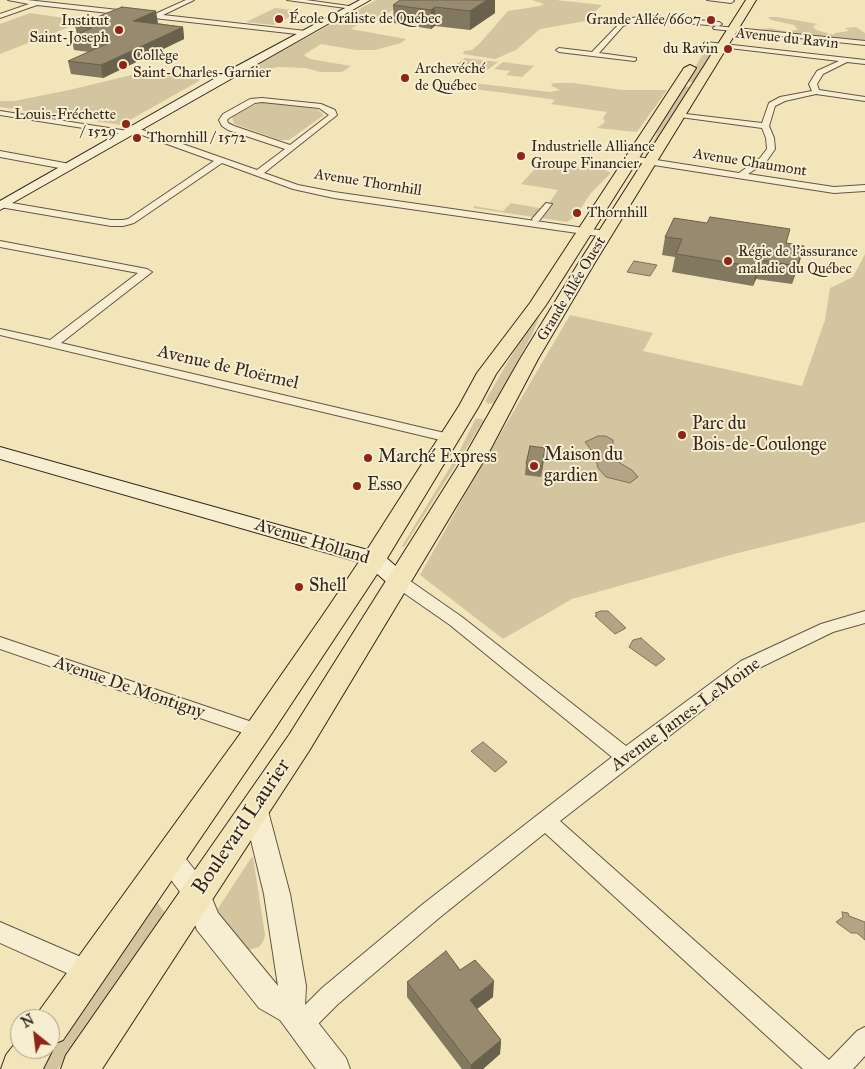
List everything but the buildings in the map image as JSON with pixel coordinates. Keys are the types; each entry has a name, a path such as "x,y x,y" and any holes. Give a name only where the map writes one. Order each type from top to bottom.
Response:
{"main road":[{"path":"1,205 366,0"},
{"name":"Grande Allée Ouest","path":"400,582 432,524 478,452 529,359 631,159 706,44 752,0"},
{"name":"Grande Allée Ouest","path":"374,559 487,374 537,305 650,161 680,116 723,46 722,27 732,1"},
{"path":"680,84 698,86"},
{"name":"Avenue Holland","path":"0,453 374,559 400,582"},
{"path":"60,1013 258,732 374,559"},
{"name":"Boulevard Laurier","path":"80,1069 255,807 300,743 400,582"}],"street":[{"path":"11,0 306,33"},
{"path":"0,16 47,0"},
{"path":"154,16 191,0"},
{"path":"290,0 353,7"},
{"path":"710,0 732,1"},
{"path":"594,54 621,25 631,20 652,18 865,42"},
{"name":"Avenue du Ravin","path":"706,44 865,62"},
{"path":"559,50 634,59"},
{"path":"816,92 814,84 820,74 847,60"},
{"path":"740,176 763,160 771,148 770,138 765,126 772,105 782,99 816,92 865,98"},
{"path":"258,173 291,148 329,119 333,115 332,112 321,106 262,100 246,104 234,110 223,120 225,124 291,148"},
{"name":"Avenue Thornhill","path":"0,113 131,131 296,187 334,195 595,232"},
{"path":"680,116 765,126"},
{"path":"0,154 70,166"},
{"name":"Avenue Chaumont","path":"631,159 834,190 865,188"},
{"path":"1,205 111,223 123,223 131,220 221,160"},
{"path":"536,219 548,204"},
{"path":"0,244 147,272 52,344"},
{"name":"Avenue de Ploërmel","path":"0,332 449,438"},
{"name":"Avenue Holland","path":"400,582 456,621 626,757"},
{"name":"Avenue James-LeMoine","path":"296,1017 330,996 431,911 626,757 747,666 826,628 865,617"},
{"name":"Avenue De Montigny","path":"0,644 258,732"},
{"path":"255,807 273,878 285,938 296,1017"},
{"path":"546,821 821,1069"},
{"path":"169,857 197,893 207,921 269,998 296,1017 329,1066"},
{"path":"0,932 89,972"},
{"path":"838,1069 865,1039"}],"shaded area":[{"path":"376,0 397,0 403,3 380,19 366,19 351,29 406,39 401,43 375,50 356,50 321,44 304,55 310,59 351,66 342,72 320,72 306,68 278,67 264,70 250,68"},
{"path":"532,0 556,0 602,5 586,21 540,29 516,50 495,59 463,54 464,51 472,50 480,43 508,11 544,4"},
{"path":"275,8 302,11 273,25 246,22"},
{"path":"30,13 85,21 0,54 0,24"},
{"path":"768,17 818,24 813,26 816,30 834,35 835,33 849,31 845,28 856,27 865,33 865,41 758,30 769,28 784,31 798,30 794,25 771,20"},
{"path":"706,49 714,50 694,82 686,82"},
{"path":"465,58 498,62 482,74 449,70"},
{"path":"503,62 534,66 522,77 506,75 510,71 494,69"},
{"path":"144,72 199,79 199,81 121,125 0,107 0,101 14,101 69,90"},
{"path":"473,83 550,92 560,90 551,86 553,83 574,83 622,90 667,90 637,132 597,128 605,122 603,118 607,112 551,104 555,100 550,99 467,88"},
{"path":"684,86 691,87 645,155 656,137 658,126"},
{"path":"261,103 276,103 317,109 324,115 289,140 280,140 234,124 232,117"},
{"path":"541,162 605,170 611,173 591,193 581,208 576,208 571,214 576,216 567,222 473,208 474,206 503,211 511,203 545,209 558,190 521,184"},
{"name":"Parc du Bois-de-Coulonge","path":"865,254 865,522 734,554 572,599 503,639 420,575 570,315 653,333 643,351 802,386 825,320 830,288 853,277"},
{"path":"634,261 657,265 650,276 627,272"},
{"path":"536,314 540,315 533,333 494,403 488,404 485,401"},
{"path":"476,418 484,420 404,547 402,546 457,456"},
{"path":"598,436 606,436 613,440 613,459 632,470 638,477 630,483 606,477 598,468 595,455 585,442"},
{"path":"608,611 626,628 615,634 595,616 597,615 595,613"},
{"path":"641,638 665,659 656,666 629,647 633,640"},
{"path":"483,742 507,762 495,772 471,751"},
{"path":"253,857 265,935 259,947 249,950 217,910"},
{"path":"156,901 166,914 58,1069 40,1069 47,1059 60,1059 60,1040"},
{"path":"842,912 865,922 865,940 857,933 851,933 836,922 843,917"}],"place":[{"name":"École Oraliste de Québec","path":"279,19"},
{"name":"Grande Allée/6607","path":"711,20"},
{"name":"Institut Saint-Joseph","path":"119,30"},
{"name":"du Ravin","path":"728,49"},
{"name":"Collège Saint-Charles-Garnier","path":"123,65"},
{"name":"Archevéché de Québec","path":"405,78"},
{"name":"Louis-Fréchette / 1529","path":"126,124"},
{"name":"Thornhill / 1572","path":"137,138"},
{"name":"Industrielle Alliance Groupe Financier","path":"521,156"},
{"name":"Thornhill","path":"577,213"},
{"name":"Régie de l'assurance maladie du Québec","path":"728,261"},
{"name":"Parc du Bois-de-Coulonge","path":"682,435"},
{"name":"Marché Express","path":"368,458"},
{"name":"Maison du gardien","path":"534,466"},
{"name":"Esso","path":"357,486"},
{"name":"Shell","path":"299,587"}]}
